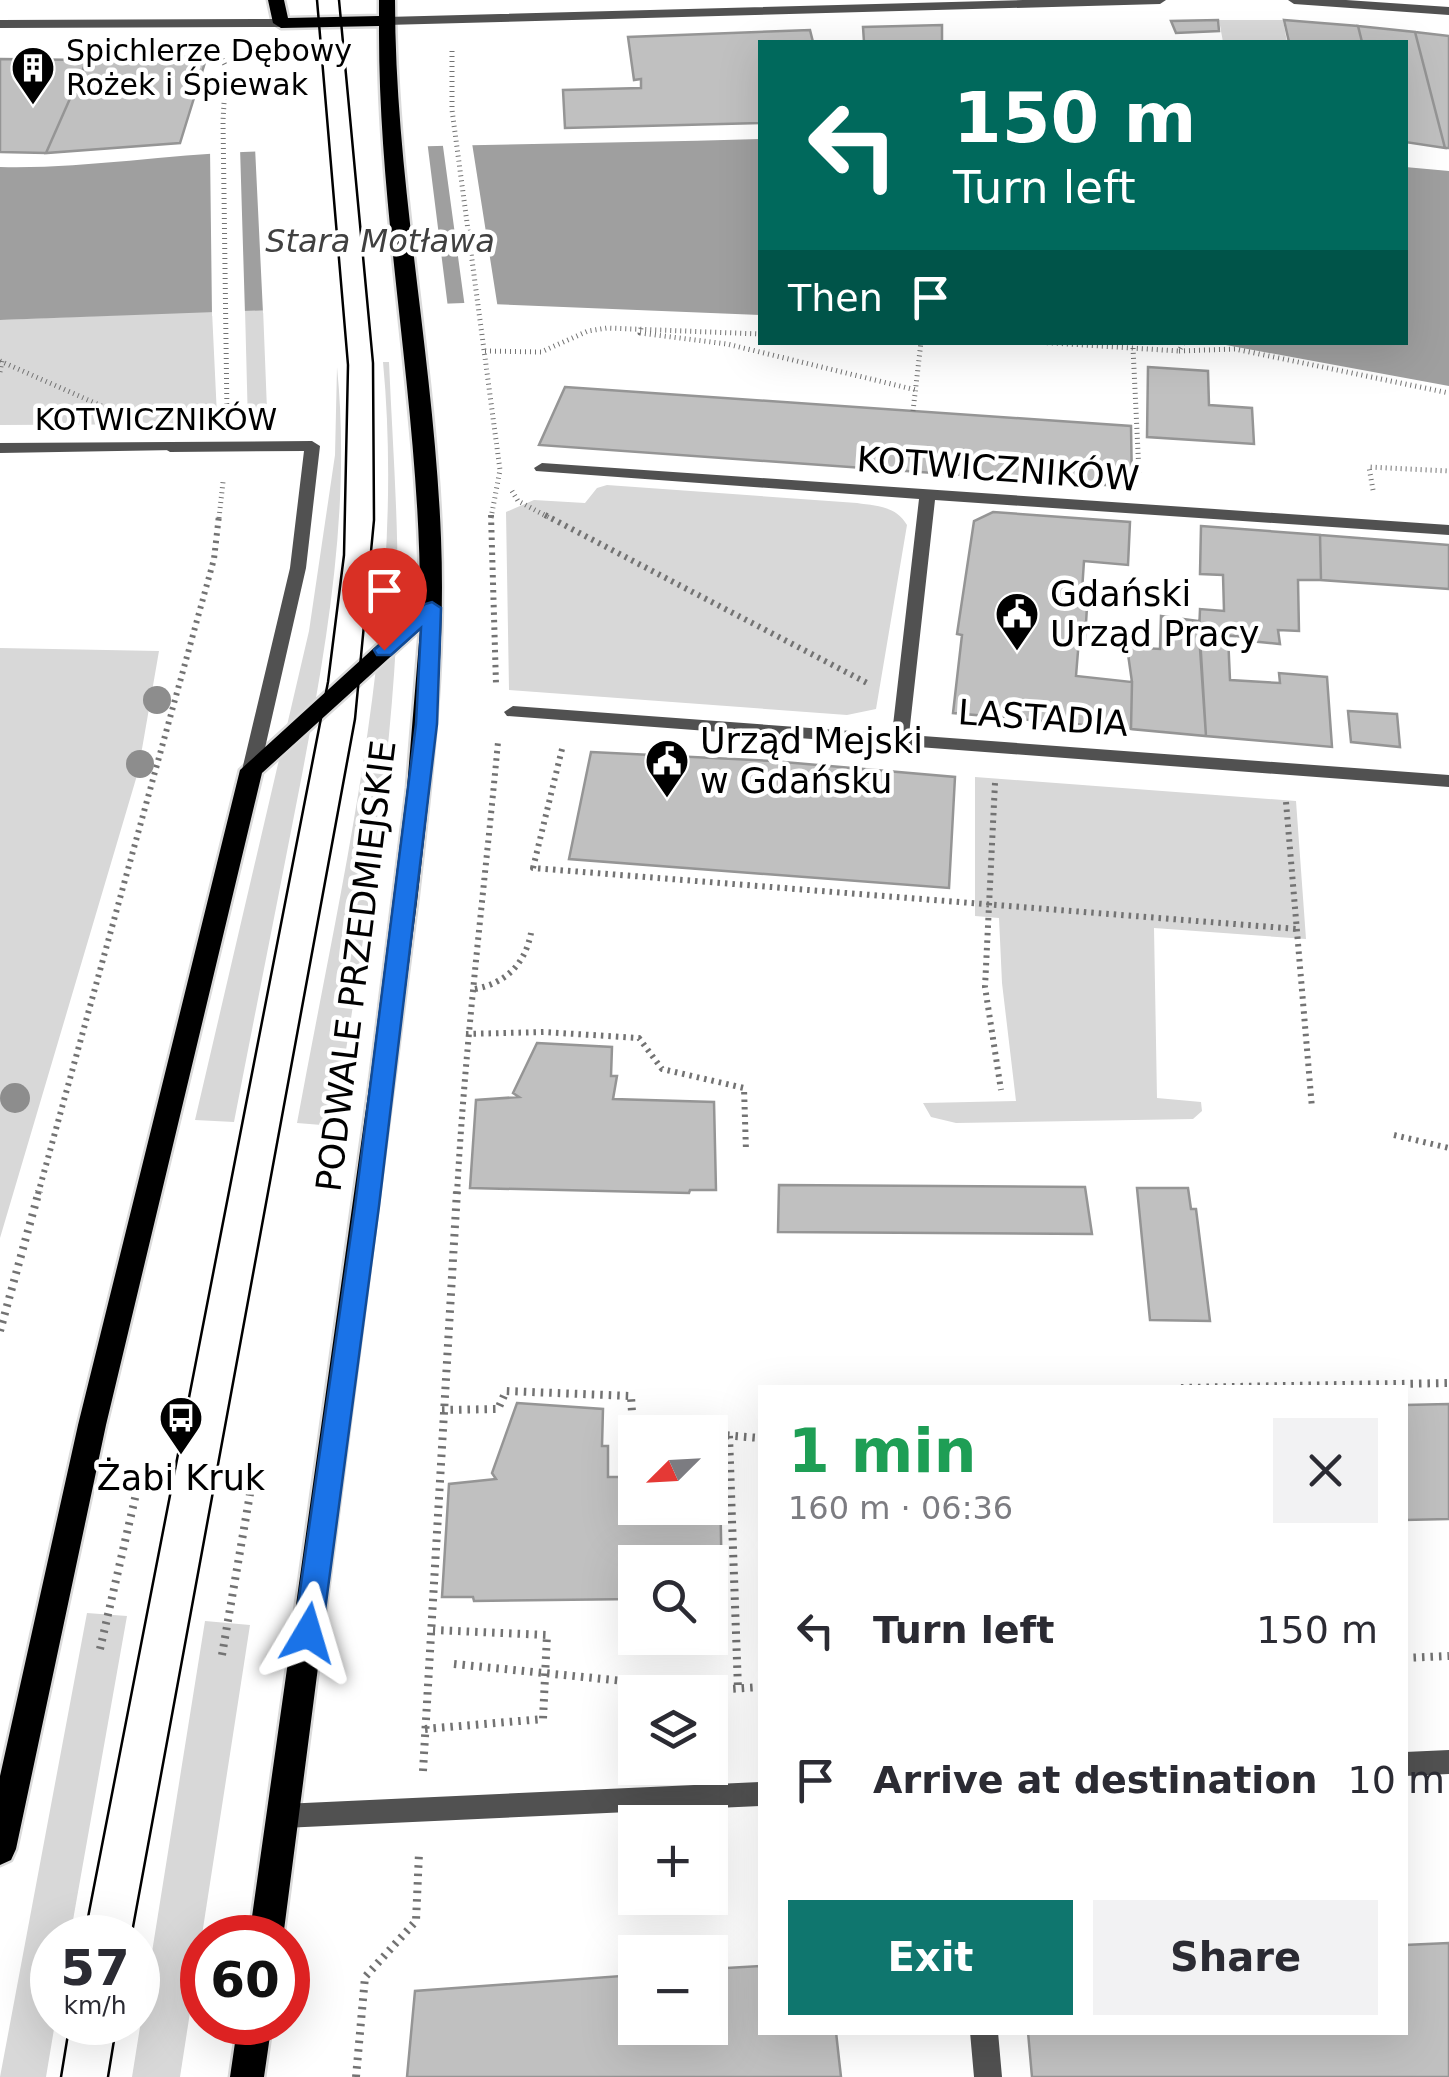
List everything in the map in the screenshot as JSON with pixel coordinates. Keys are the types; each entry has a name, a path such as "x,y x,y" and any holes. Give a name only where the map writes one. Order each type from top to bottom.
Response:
{"main road":[{"path":"276,0 280,23 386,20"},
{"name":"PODWALE PRZEDMIEJSKIE","path":"269,1915 426,724 432,608 415,360 389,108 387,0"},
{"path":"2,1830 96,1406 252,770 432,608"},
{"path":"247,2077 252,2045"}],"street":[{"path":"386,20 821,4 1160,0"},
{"path":"1294,0 1449,11"},
{"path":"0,24 280,23"},
{"name":"KOTWICZNIKÓW","path":"0,448 312,446 298,568 252,770"},
{"name":"KOTWICZNIKÓW","path":"542,468 1449,530"},
{"path":"900,740 928,494"},
{"name":"LASTADIA","path":"513,712 1449,781"},
{"path":"1408,1764 1449,1762"},
{"path":"283,1816 758,1794"},
{"path":"984,2035 988,2077"}],"path":[{"path":"452,46 452,110 500,470 491,509 496,693"},
{"path":"0,1332 214,559 227,447 223,121 226,68 217,47"},
{"path":"485,348 525,355 542,352 588,331 641,328 758,334"},
{"path":"641,328 640,332 728,344 916,390"},
{"path":"913,411 921,345"},
{"path":"1085,345 1178,351 1235,349 1449,393"},
{"path":"1178,351 1182,345"},
{"path":"1133,348 1140,509"},
{"path":"0,372 1,361 107,406 127,422 142,447"},
{"path":"1369,466 1449,471"},
{"path":"500,470 518,501 614,554 870,685 905,689"},
{"path":"356,2077 365,1977 416,1921 466,1034 475,989 498,726"},
{"path":"564,742 533,868 1297,929"},
{"path":"996,768 986,987 1001,1090"},
{"path":"1284,791 1312,1108"},
{"path":"475,989 498,986 528,954 532,933"},
{"path":"466,1034 544,1032 640,1038 662,1069 744,1088 746,1151"},
{"path":"1394,1135 1449,1148"},
{"path":"1342,1385 1449,1383"},
{"path":"442,1410 498,1410 506,1392 632,1396 633,1415"},
{"path":"738,1688 729,1436 758,1438"},
{"path":"100,1649 136,1494"},
{"path":"222,1655 250,1494"},
{"path":"425,1729 543,1719 546,1635 433,1630"},
{"path":"1408,1658 1449,1656"},
{"path":"454,1664 713,1690 758,1687"}],"shaded area":[{"path":"1219,20 1283,20 1287,40 1223,40"},
{"path":"263,308 267,410 261,419 248,425 245,309"},
{"path":"212,311 217,416 212,424 0,425 0,320"},
{"path":"383,362 389,362 398,573 386,764 334,1126 297,1123 350,841 378,649 388,457"},
{"path":"337,367 341,419 339,523 328,626 301,780 234,1122 195,1120 309,631 335,455"},
{"path":"607,485 857,503 897,514 907,525 876,709 847,715 509,690 506,512 534,500 585,503 597,488"},
{"path":"0,648 159,651 138,772 0,1238"},
{"path":"975,777 1296,801 1306,939 1154,928 1157,1098 1201,1102 1202,1111 1193,1119 956,1123 931,1117 923,1103 1016,1101 1002,983 999,918 975,916"},
{"path":"87,1613 127,1616 74,1915 30,1915"},
{"path":"205,1621 250,1625 205,1915 180,1915 180,2045 185,2045 180,2077 132,2077 137,2045 160,2045 158,1915"},
{"path":"30,1917 30,2045 51,2045 46,2077 0,2077"}],"water":[{"name":"Stara Motława","path":"758,139 758,315 464,303 0,320 0,167 372,148"},
{"path":"1408,167 1449,171 1449,386 1226,345 1408,345"}],"pier":[{"path":"472,138 498,309 465,308 442,139"},
{"path":"427,140 448,308 263,313 255,147"},
{"path":"240,147 245,314 212,316 210,148"}],"building":[{"path":"1218,20 1219,31 1176,33 1171,21"},
{"path":"1284,20 1358,26 1362,40 1289,40"},
{"path":"942,25 942,40 864,40 863,27"},
{"path":"1358,26 1415,32 1445,148 1408,142 1408,40 1362,40"},
{"path":"810,30 812,40 758,40 758,123 565,128 563,90 641,88 641,79 634,80 628,37"},
{"path":"1415,32 1449,36 1449,148 1445,148"},
{"path":"207,56 180,143 46,153 87,60"},
{"name":"Spichlerze Dębowy Rożek i Śpiewak","path":"0,59 87,60 46,153 0,152"},
{"path":"1148,367 1208,371 1209,405 1252,408 1254,444 1147,437"},
{"path":"565,387 1131,426 1132,487 539,445"},
{"path":"993,512 1130,522 1128,565 1084,561 1081,606 1087,607 1085,639 1079,639 1076,676 1132,682 1131,729 953,713 962,635 957,634 974,521"},
{"path":"1201,526 1320,535 1321,580 1298,580 1299,631 1278,630 1280,644 1250,641 1249,637 1199,634 1200,609 1224,611 1223,575 1200,574"},
{"path":"1320,535 1449,545 1449,589 1321,580"},
{"path":"1161,616 1199,621 1206,736 1131,729 1132,682 1127,647 1160,649"},
{"path":"1199,634 1228,636 1230,680 1280,683 1279,673 1327,677 1332,747 1206,736"},
{"path":"1348,711 1397,714 1400,747 1351,742"},
{"path":"591,752 772,761 955,777 949,888 569,859"},
{"path":"537,1043 612,1047 611,1076 617,1076 613,1099 714,1102 716,1190 689,1193 470,1188 476,1100 519,1097 513,1093"},
{"path":"779,1185 1085,1187 1092,1234 778,1232"},
{"path":"1137,1188 1188,1188 1191,1209 1196,1209 1210,1321 1150,1320"},
{"path":"517,1403 603,1409 602,1446 608,1446 608,1477 618,1477 618,1525 721,1525 721,1545 618,1545 618,1599 474,1601 473,1597 442,1597 449,1484 496,1479 492,1473"},
{"path":"1449,1404 1449,1519 1408,1520 1408,1405"},
{"path":"1449,1943 1449,2077 1032,2077 1028,2035 1408,2035 1408,1945"},
{"path":"758,1966 758,2035 836,2035 841,2077 407,2077 415,1991 618,1976 618,2045 728,2045 728,1968"}],"tram line":[{"path":"88,1915 328,682 344,555 348,365 317,0"},
{"path":"135,1915 355,719 374,520 373,363 339,0"},
{"path":"61,2077 66,2045"},
{"path":"108,2077 113,2045"}],"place":[{"name":"Spichlerze Dębowy Rożek i Śpiewak","path":"33,106"},
{"name":"Gdański Urząd Pracy","path":"1017,652"},
{"name":"Urząd Mejski w Gdańsku","path":"667,799"},
{"name":"Żabi Kruk","path":"181,1456"}],"route":[{"path":"308,1633 367,1206 426,724 432,608 384,650"}]}
